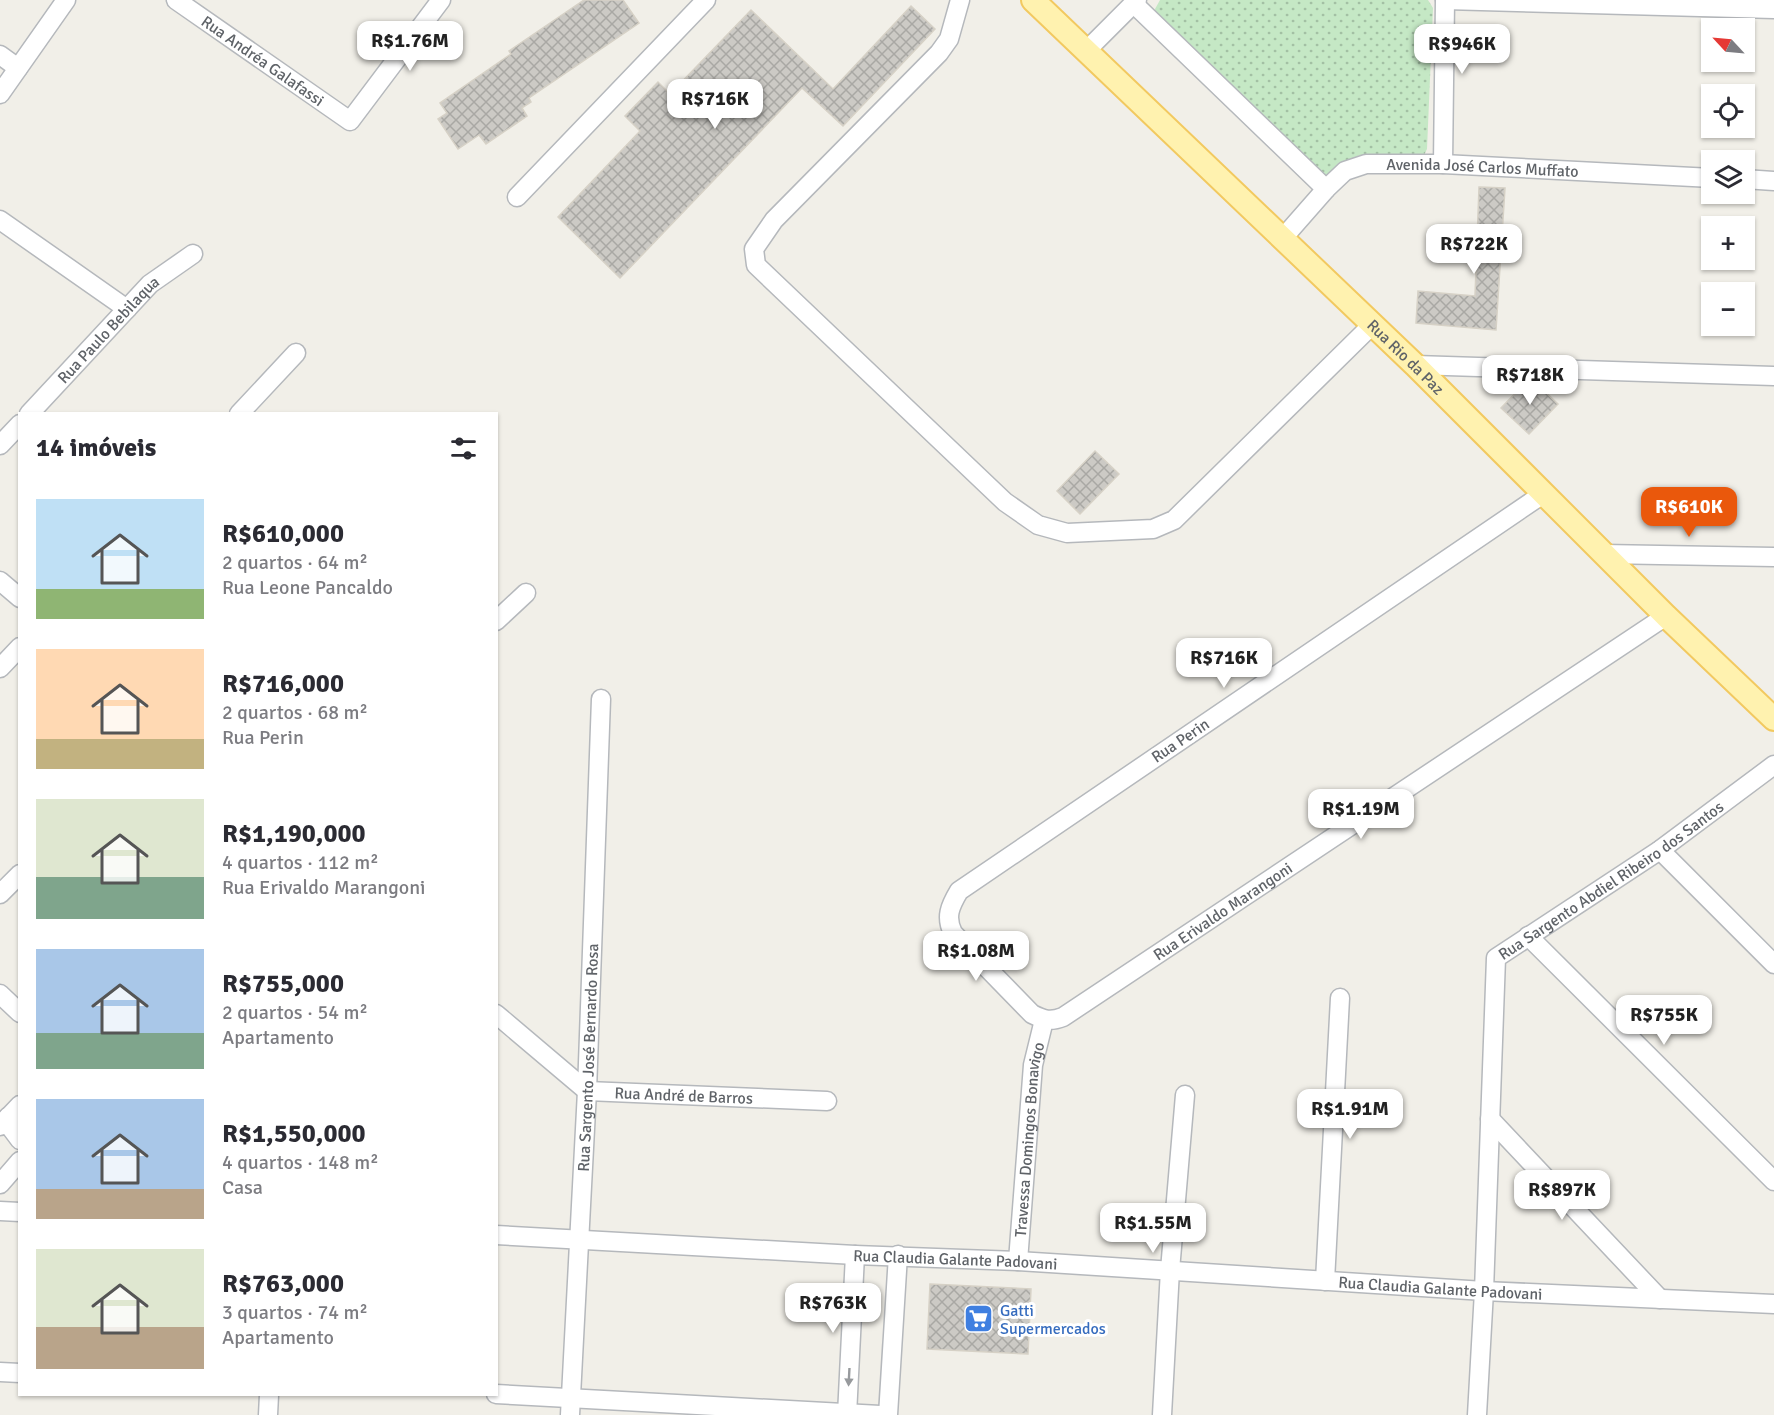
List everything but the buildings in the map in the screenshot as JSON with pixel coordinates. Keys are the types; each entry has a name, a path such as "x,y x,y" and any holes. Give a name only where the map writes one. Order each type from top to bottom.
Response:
{"main road":[{"name":"Rua Rio da Paz","path":"1033,0 1373,324 1603,554 1774,719"}],"street":[{"path":"0,94 66,0"},
{"name":"Rua Andréa Galafassi","path":"176,0 350,122 441,0"},
{"path":"517,197 706,0"},
{"path":"960,0 950,39 939,53 774,220 754,249 756,265 1005,502 1038,525 1066,533 1153,529 1174,520 1373,324"},
{"path":"1443,164 1445,0 1774,9"},
{"path":"1086,51 1136,2 1326,189"},
{"path":"0,55 18,68"},
{"name":"Avenida José Carlos Muffato","path":"1283,238 1326,189 1346,171 1366,164 1443,164 1701,177"},
{"path":"1755,180 1774,181"},
{"path":"0,220 127,309"},
{"name":"Rua Paulo Bebilaqua","path":"31,412 150,284 194,254"},
{"path":"241,412 296,353"},
{"path":"1415,365 1774,376"},
{"path":"0,445 18,426"},
{"name":"Rua Perin","path":"1044,1020 1032,1014 953,933 949,926 948,915 951,904 959,891 1543,494"},
{"path":"1603,554 1774,557"},
{"path":"0,581 18,596"},
{"path":"498,619 526,593"},
{"name":"Rua Erivaldo Marangoni","path":"1044,1020 1054,1021 1063,1017 1666,616"},
{"path":"0,668 18,649"},
{"name":"Rua Sargento José Bernardo Rosa","path":"570,1406 587,1091 600,699"},
{"name":"Rua Sargento Abdiel Ribeiro dos Santos","path":"1477,1415 1484,1292 1496,958 1659,850 1774,765"},
{"path":"1659,850 1774,964"},
{"path":"0,894 18,876"},
{"path":"1528,936 1774,1181"},
{"path":"0,994 18,1011"},
{"path":"1325,1281 1340,998"},
{"path":"498,1016 587,1091"},
{"name":"Travessa Domingos Bonavigo","path":"1018,1260 1033,1065 1044,1020"},
{"name":"Rua André de Barros","path":"587,1091 827,1101"},
{"path":"1162,1415 1170,1270 1185,1095"},
{"path":"9,1116 10,1128 18,1138"},
{"path":"1490,1119 1660,1299"},
{"path":"0,1184 18,1163"},
{"path":"0,1211 18,1212"},
{"name":"Rua Claudia Galante Padovani","path":"498,1235 855,1255 1018,1260 1484,1292 1774,1304"},
{"path":"847,1414 855,1255"},
{"path":"888,1415 898,1255"},
{"path":"0,1372 18,1373"},
{"path":"498,1394 570,1406 880,1415"},
{"path":"268,1415 269,1396"}],"green space":[{"path":"1160,0 1428,0 1433,8 1427,149 1424,155 1360,155 1331,175 1324,175 1156,15 1155,9"}],"place":[{"name":"Gatti Supermercados","path":"979,1319"}]}
